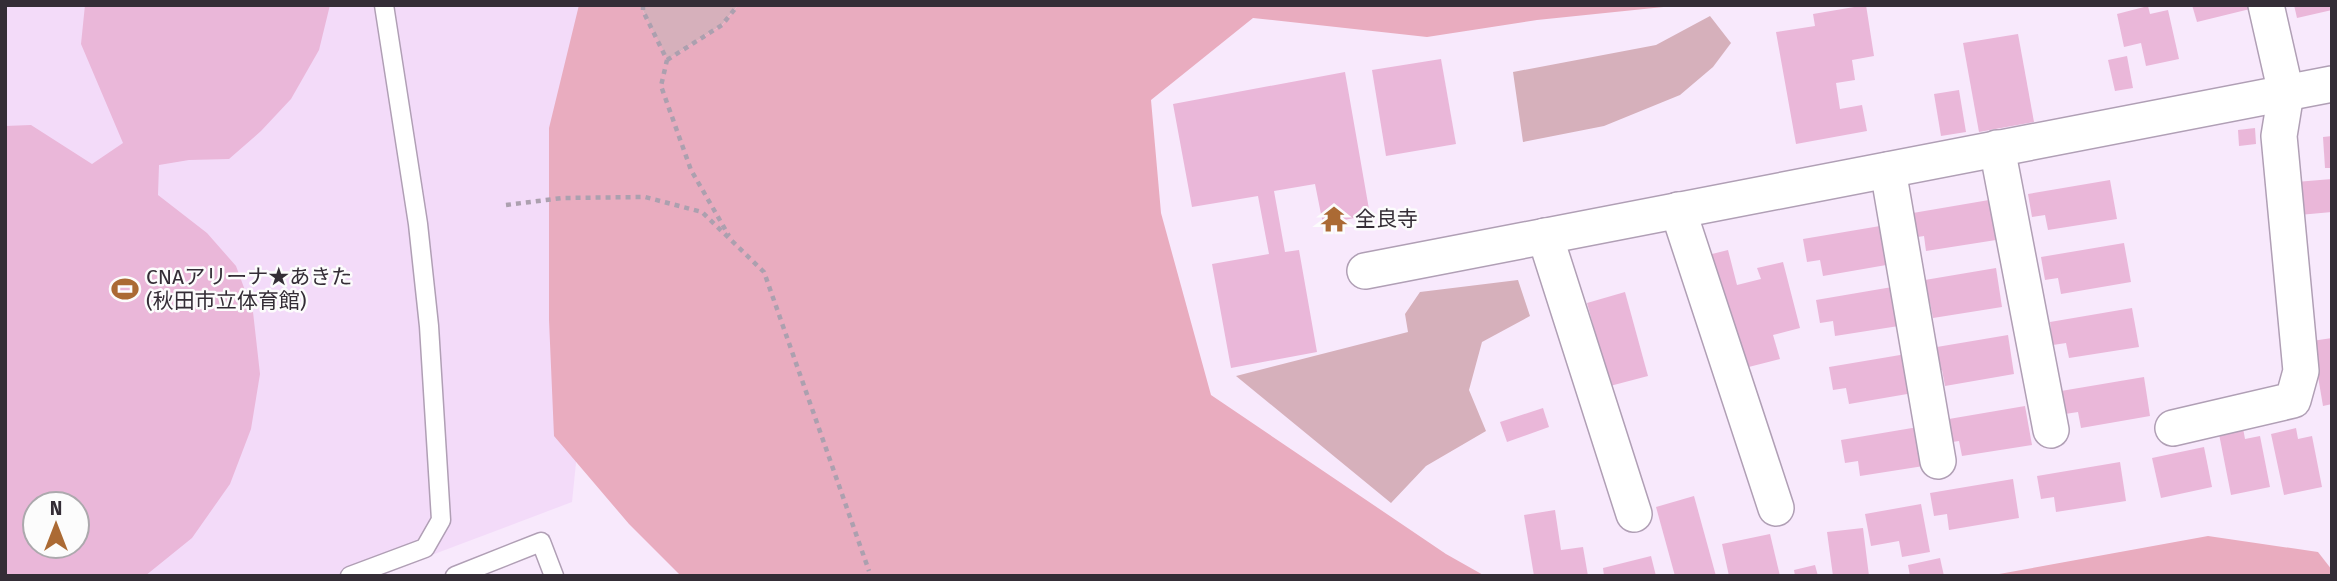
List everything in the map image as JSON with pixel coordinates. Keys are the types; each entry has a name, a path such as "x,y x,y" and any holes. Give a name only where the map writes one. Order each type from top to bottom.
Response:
{"street":[{"path":"2173,428 2293,400 2301,371 2279,136 2286,93 2266,5"},
{"path":"1365,271 2332,84"},
{"path":"1997,148 2051,430"},
{"path":"1888,170 1938,461"},
{"path":"1678,210 1776,508"},
{"path":"1545,236 1634,514"}],"lane":[{"path":"350,576 425,548 442,520 422,262 384,5"},
{"path":"455,576 541,542 554,576"}],"path":[{"path":"643,5 643,11 667,60 661,86 691,170 733,243"},
{"path":"667,60 722,25 738,5"},
{"path":"506,205 562,198 645,197 702,212 764,272 869,571"}],"shaded area":[{"path":"5,5 623,5 572,502 376,576 5,576"},
{"path":"579,5 643,5 643,11 668,59 722,25 738,5 1683,5 1537,20 1427,37 1253,18 1151,100 1161,213 1211,395 1446,554 1485,576 681,576 629,524 554,436 549,320 549,128"},
{"path":"643,5 738,5 722,25 667,60 643,11"},
{"path":"1710,16 1731,43 1713,67 1680,95 1604,126 1523,142 1513,72 1656,45"},
{"path":"1518,280 1530,316 1482,342 1469,390 1486,431 1426,466 1391,503 1236,376 1408,332 1405,314 1420,292"},
{"path":"2208,536 2318,552 2332,570 2332,576 1988,576"}],"building":[{"name":"CNAアリーナ★あきた (秋田市立体育館)","path":"85,5 330,5 319,50 291,99 261,131 229,159 189,160 159,165 158,195 207,233 236,266 253,312 260,374 251,429 230,484 192,538 145,576 5,576 5,126 31,125 92,164 123,143 81,44"},
{"path":"1866,5 1874,56 1852,60 1855,80 1836,83 1840,109 1862,105 1867,131 1796,144 1776,32 1815,26 1813,14"},
{"path":"2192,5 2249,5 2250,9 2197,22"},
{"path":"2294,5 2332,5 2332,10 2297,18"},
{"path":"2148,6 2150,14 2168,10 2179,59 2146,66 2141,43 2124,47 2117,14"},
{"path":"2018,34 2034,122 1979,132 1963,43"},
{"path":"2127,56 2133,88 2115,91 2108,60"},
{"path":"1441,59 1456,144 1386,156 1372,70"},
{"name":"全良寺","path":"1345,72 1370,215 1323,224 1315,184 1274,191 1285,252 1299,250 1317,352 1231,368 1212,264 1269,254 1258,196 1192,207 1173,104"},
{"path":"1959,90 1966,132 1941,136 1934,94"},
{"path":"2255,128 2256,144 2239,146 2238,130"},
{"path":"2332,136 2332,168 2325,168 2323,137"},
{"path":"2332,179 2332,212 2299,215 2296,182"},
{"path":"2110,180 2117,219 2048,230 2045,215 2032,217 2028,194"},
{"path":"1989,200 1996,240 1926,251 1924,236 1911,238 1907,214"},
{"path":"1886,225 1892,264 1823,276 1820,260 1807,262 1803,239"},
{"path":"2124,243 2131,282 2061,294 2058,278 2045,280 2041,257"},
{"path":"1728,250 1737,285 1761,279 1757,268 1783,262 1800,328 1773,335 1780,359 1737,370 1708,255"},
{"path":"1996,268 2002,307 1933,318 1930,303 1917,305 1913,282"},
{"path":"1898,286 1905,325 1835,336 1833,321 1820,323 1816,300"},
{"path":"1625,292 1648,376 1610,386 1587,303"},
{"path":"2132,308 2139,347 2069,358 2066,343 2053,345 2050,322"},
{"path":"2008,335 2014,374 1945,386 1942,370 1929,372 1925,349"},
{"path":"2332,338 2332,404 2323,406 2312,341"},
{"path":"1912,353 1919,392 1849,404 1846,388 1833,390 1829,367"},
{"path":"2144,377 2150,416 2081,428 2078,412 2065,414 2061,391"},
{"path":"2025,406 2032,445 1962,456 1959,441 1946,443 1943,420"},
{"path":"1543,408 1549,427 1507,442 1500,422"},
{"path":"1924,426 1930,465 1860,476 1858,461 1845,463 1841,440"},
{"path":"2243,428 2245,439 2260,436 2270,487 2231,495 2219,434"},
{"path":"2296,428 2298,439 2312,436 2322,487 2284,495 2271,434"},
{"path":"2204,447 2212,487 2161,498 2152,458"},
{"path":"2120,462 2126,501 2056,512 2054,497 2041,499 2037,476"},
{"path":"2013,479 2019,518 1949,530 1947,514 1934,516 1930,493"},
{"path":"1694,496 1716,576 1675,576 1656,507"},
{"path":"1921,504 1930,552 1902,557 1899,541 1871,546 1865,514"},
{"path":"1555,510 1561,550 1583,547 1588,576 1534,576 1524,515"},
{"path":"1863,528 1869,576 1833,576 1827,532"},
{"path":"1770,534 1780,576 1729,576 1722,544"},
{"path":"1651,556 1656,576 1604,576 1603,568"},
{"path":"1940,558 1944,576 1910,576 1908,565"},
{"path":"1815,565 1818,576 1795,576 1794,570"}],"place":[{"name":"全良寺","path":"1334,219"},
{"name":"CNAアリーナ★あきた (秋田市立体育館)","path":"125,289"}]}
